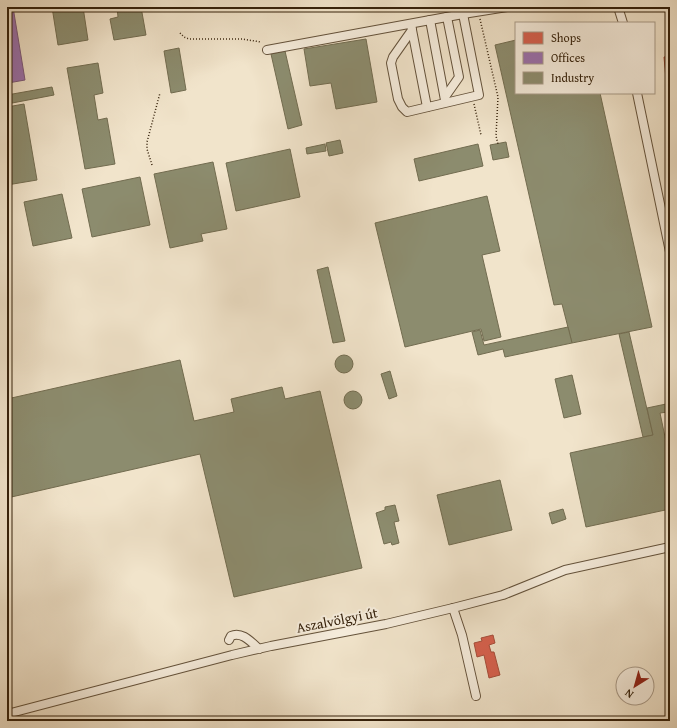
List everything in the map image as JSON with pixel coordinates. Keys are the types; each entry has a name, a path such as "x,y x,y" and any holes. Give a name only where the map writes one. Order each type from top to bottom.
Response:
{"street":[{"path":"267,50 412,27 430,20 507,7"},
{"path":"618,7 622,22"},
{"path":"412,27 390,63 398,99 406,112 427,107 445,100 479,95 463,14"},
{"path":"445,100 459,77 447,17"},
{"path":"430,20 445,100"},
{"path":"412,27 427,107"},
{"path":"637,94 670,252"},
{"name":"Aszalvölgyi út","path":"7,714 176,669 259,649 386,624 453,608 503,595 565,570 670,547"},
{"path":"453,608 462,635 476,696"},
{"path":"229,640 231,636 235,634 245,636 259,649"}],"path":[{"path":"479,12 498,97 496,136 498,144"},
{"path":"180,33 189,39 242,39 261,42"},
{"path":"152,165 147,149 147,142 160,93"}],"building: Shops":[{"path":"670,56 670,101 668,102 664,57"},
{"path":"493,635 495,643 489,645 491,652 494,652 500,675 489,678 484,655 477,657 474,643 482,641 481,638"}],"building: Offices":[{"path":"7,7 13,7 25,80 8,83"}],"building: Industry":[{"path":"52,7 83,7 88,40 58,45"},
{"path":"117,7 141,7 146,35 114,40 110,19 118,17"},
{"path":"366,39 377,102 336,109 331,83 310,86 304,49"},
{"path":"515,40 515,94 600,94 652,327 572,343 562,304 554,305 495,45"},
{"path":"179,48 186,90 171,93 164,51"},
{"path":"285,51 302,125 288,129 271,54"},
{"path":"98,63 103,93 94,95 98,120 107,118 115,164 85,169 67,68"},
{"path":"52,87 54,95 7,104 7,95"},
{"path":"24,104 37,180 7,185 7,107"},
{"path":"340,140 343,153 329,156 326,143"},
{"path":"506,142 509,157 493,160 490,145"},
{"path":"325,144 326,151 307,154 306,148"},
{"path":"478,144 483,166 419,181 414,159"},
{"path":"290,149 300,197 236,211 226,163"},
{"path":"213,162 227,229 201,234 203,241 170,248 154,174"},
{"path":"140,177 150,225 92,237 82,189"},
{"path":"62,194 72,238 33,246 24,202"},
{"path":"487,196 500,251 482,255 501,337 484,341 481,329 405,347 375,223"},
{"path":"328,267 345,341 333,343 317,270"},
{"path":"568,327 572,343 505,357 503,349 478,355 472,332 480,330 484,345"},
{"path":"629,332 653,435 643,437 619,334"},
{"path":"344,355 350,358 353,364 350,370 344,373 338,370 335,364 338,358"},
{"path":"180,360 194,421 234,412 231,399 282,387 285,399 320,391 362,568 234,597 200,454 7,498 7,399"},
{"path":"390,371 397,396 389,399 381,374"},
{"path":"572,375 581,414 564,418 555,379"},
{"path":"353,391 359,394 362,400 359,406 353,409 347,406 344,400 347,394"},
{"path":"666,404 668,412 660,413 670,461 670,509 586,527 570,453 653,435 647,408"},
{"path":"500,480 512,530 449,545 437,495"},
{"path":"395,505 399,521 394,522 399,543 392,545 391,542 384,544 376,513 385,510 385,507"},
{"path":"563,509 566,519 552,524 549,513"}]}
